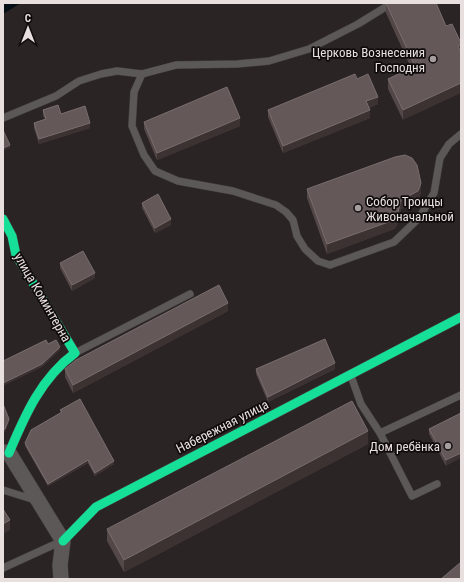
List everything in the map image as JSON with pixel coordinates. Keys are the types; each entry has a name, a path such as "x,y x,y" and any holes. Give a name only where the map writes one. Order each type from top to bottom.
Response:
{"street":[{"name":"улица Коминтерна","path":"3,219 12,236 16,255 75,353 66,359 34,397 6,452 63,541"},
{"name":"Набережная улица","path":"63,541 96,507 461,317"},
{"path":"61,579 60,565 63,541"}],"lane":[{"path":"3,118 56,96 79,81 117,71 142,74 176,64 237,64 269,62 309,49 358,24 392,3"},
{"path":"142,74 134,92 132,126 144,155 155,171 178,181 233,191 276,205 286,212 293,220 297,236 305,249 318,261 330,265 394,242 419,218 434,193 440,158 449,144 461,134"},
{"path":"75,353 91,347 190,294"},
{"path":"351,374 361,404 380,433 412,496 437,484"},
{"path":"380,433 461,395"},
{"path":"3,490 38,501"},
{"name":"Набережная улица","path":"3,568 63,541"}],"shaded area":[{"path":"3,3 34,3 19,4 3,14"}],"building":[{"name":"Церковь Вознесения Господня","path":"386,3 436,3 446,26 452,24 461,43 461,45 458,46 461,52 461,83 403,110 388,79 415,66"},
{"path":"355,74 357,79 368,74 378,97 366,101 370,110 283,146 268,110"},
{"path":"227,87 240,118 157,153 144,122"},
{"path":"58,105 61,114 85,106 90,123 39,139 34,123 46,119 43,110"},
{"path":"3,130 10,145 3,148"},
{"name":"Собор Троицы Живоначальной","path":"405,155 412,158 417,165 421,183 418,191 401,200 397,216 394,220 327,244 307,189 395,157"},
{"path":"158,194 171,219 155,228 142,203"},
{"path":"83,251 95,273 72,285 60,263"},
{"path":"219,285 228,303 73,385 65,369 76,360"},
{"path":"325,339 335,363 268,397 256,369"},
{"path":"46,340 48,344 56,340 60,347 42,364 3,383 3,361"},
{"path":"80,399 114,461 95,473 88,460 48,484 25,443 31,430 62,412 60,410"},
{"path":"352,401 368,431 124,560 107,529"},
{"path":"3,404 9,419 5,429 3,430"},
{"name":"Дом ребёнка","path":"461,413 461,453 446,460 429,429"},
{"path":"3,509 10,520 3,524"},
{"path":"461,562 461,579 441,579"}],"traffic: fast":[{"path":"3,219 12,236 16,255 75,353 53,374 35,398 9,453"},
{"path":"63,541 96,507 461,317"}],"place":[{"name":"Церковь Вознесения Господня","path":"433,59"},
{"name":"Собор Троицы Живоначальной","path":"358,208"},
{"name":"Дом ребёнка","path":"448,446"}]}
